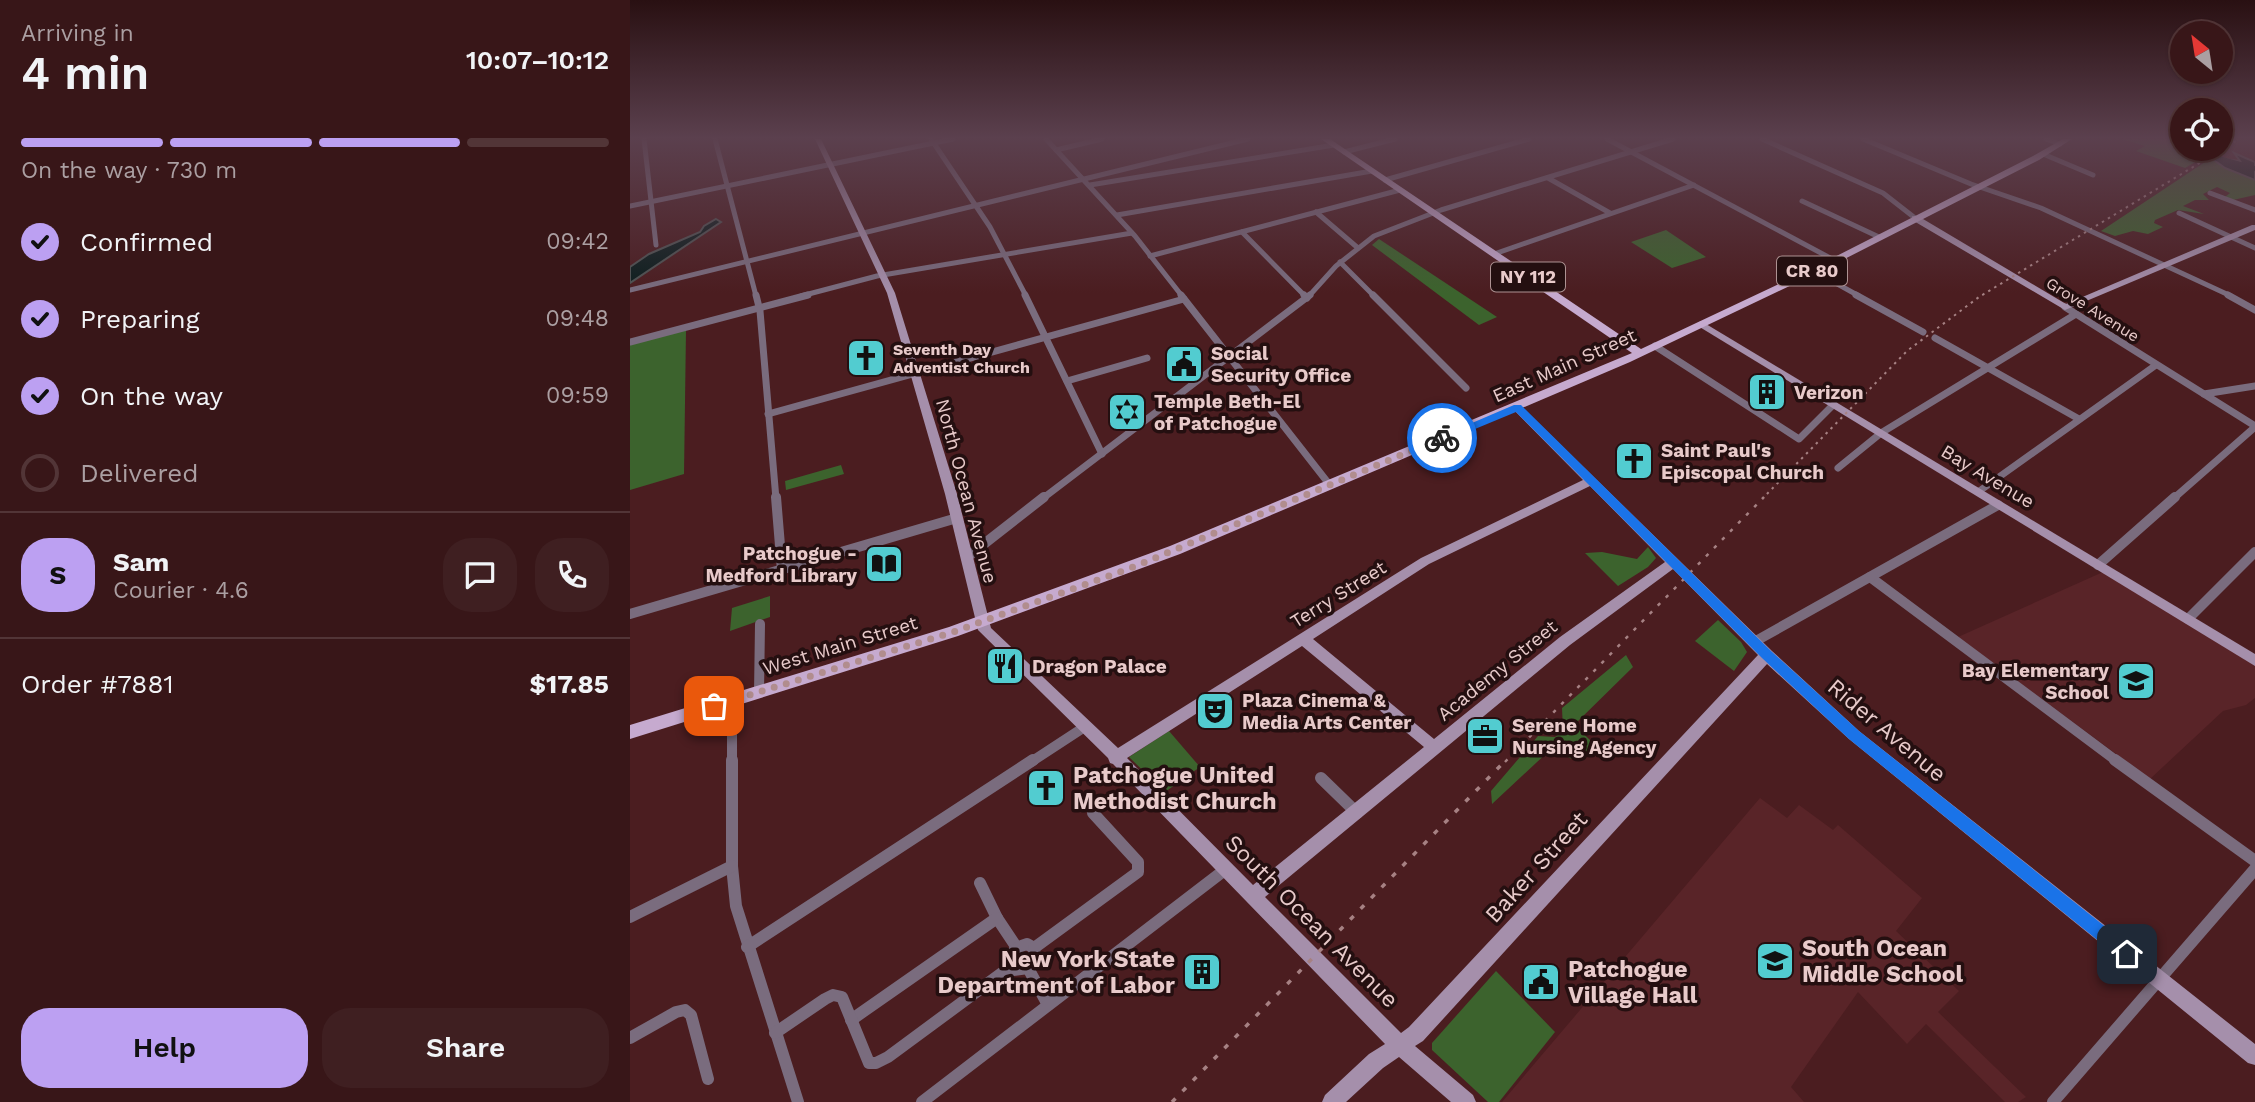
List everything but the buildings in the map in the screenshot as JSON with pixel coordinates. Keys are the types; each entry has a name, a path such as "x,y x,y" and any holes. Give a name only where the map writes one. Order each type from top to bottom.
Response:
{"main road":[{"name":"NY 112","path":"1400,190 1640,353"},
{"name":"East Main Street","path":"982,621 1153,559 1517,408 1814,271 1970,190"},
{"name":"West Main Street","path":"630,732 982,621"}],"street":[{"path":"649,190 656,245"},
{"path":"630,206 704,190"},
{"path":"728,190 759,308 782,570"},
{"name":"North Ocean Avenue","path":"843,190 891,293 957,519 982,621"},
{"path":"966,190 1006,255 1102,454"},
{"path":"630,290 1049,190"},
{"path":"1095,190 1132,233 1329,484"},
{"path":"1116,215 1259,190"},
{"path":"1150,256 1397,190"},
{"path":"966,558 1228,355 1307,298 1340,262 1377,235 1434,213 1508,190"},
{"path":"1569,190 1610,214"},
{"path":"1494,254 1677,190"},
{"path":"1703,190 1834,260"},
{"path":"1877,190 1915,218"},
{"path":"1988,190 2037,206 2166,265 2255,310"},
{"path":"2210,193 2255,210"},
{"path":"1802,201 1879,236"},
{"path":"1316,212 1358,248"},
{"path":"2179,213 2255,248"},
{"name":"Grove Avenue","path":"1915,218 2065,307 2255,426"},
{"path":"2065,307 2255,227"},
{"path":"1242,232 1307,298"},
{"path":"630,342 883,276 1132,233"},
{"path":"1340,262 1466,388"},
{"path":"1814,271 1923,332"},
{"path":"768,414 1184,299"},
{"path":"1838,468 1881,433 2076,314"},
{"name":"Bay Avenue","path":"1701,324 2255,660"},
{"path":"1935,338 2079,419"},
{"path":"1655,346 1799,439 1834,404"},
{"path":"1067,382 1147,358"},
{"path":"1978,492 2156,365"},
{"path":"2204,394 2255,386"},
{"name":"Rider Avenue","path":"1517,408 1767,655 1854,735 2255,1056"},
{"path":"2098,565 2255,426"},
{"name":"Terry Street","path":"1115,758 1425,561 1591,481"},
{"path":"1754,642 1998,505"},
{"path":"630,614 957,519"},
{"path":"2188,619 2255,552"},
{"name":"Academy Street","path":"1254,895 1565,641 1674,562"},
{"path":"1870,577 2044,709 2255,861"},
{"name":"South Ocean Avenue","path":"982,621 985,630 1086,726 1399,1045 1466,1102"},
{"path":"759,692 760,624"},
{"path":"1303,639 1435,748"},
{"name":"Baker Street","path":"1332,1102 1376,1061 1416,1034 1767,655"},
{"path":"732,701 732,866 736,906 797,1102"},
{"path":"747,947 1086,726"},
{"path":"1321,778 1357,813"},
{"path":"1034,948 1138,872 1138,862 1093,813"},
{"path":"630,917 732,866"},
{"path":"922,1102 1226,869"},
{"path":"2053,1102 2255,869"},
{"path":"980,883 997,918 1017,948"},
{"path":"851,1020 997,918"},
{"path":"1010,967 1009,957 1017,948 1027,944 1034,948"},
{"path":"1010,967 1017,971 1028,968 1035,958 1034,948"},
{"path":"775,1033 833,995 842,997 869,1063 876,1063 888,1057 1010,967"},
{"path":"1028,968 1048,1005"},
{"path":"630,1038 676,1012 685,1010 691,1015 708,1079"}],"shaded area":[{"path":"716,219 721,222 630,283 630,267 649,254 700,232 704,226"},
{"name":"Bay Elementary School","path":"2103,572 2255,664 2255,698 2246,705 2223,711 2150,779 1958,637"},
{"name":"South Ocean Middle School","path":"1760,798 1787,818 1799,805 1833,830 1838,825 1922,898 1896,931 1959,991 1938,1012 2026,1097 2018,1102 2005,1102 1926,1024 1907,1044 1858,992 1791,1087 1804,1102 1502,1102"}],"green space":[{"path":"2162,190 2210,190 2203,194 2209,200 2195,200 2183,206 2204,214 2178,210 2155,220 2154,223 2163,227 2148,234 2133,231 2115,236 2101,231"},
{"path":"2224,190 2255,190 2255,195 2233,200 2225,197 2230,193"},
{"path":"1666,230 1706,257 1672,268 1631,242"},
{"path":"1379,239 1497,317 1479,325 1372,245"},
{"path":"686,330 684,474 630,490 630,345"},
{"path":"841,465 844,474 786,490 785,481"},
{"path":"1648,547 1656,558 1648,567 1618,586 1585,553 1602,552 1637,559"},
{"path":"770,596 770,617 730,631 732,608"},
{"path":"1718,620 1741,642 1747,652 1734,671 1695,641"},
{"path":"1626,655 1633,667 1574,725 1590,740 1592,752 1572,759 1551,749 1492,804 1491,791 1538,736 1555,737 1563,731 1562,708"},
{"path":"1169,731 1200,767 1165,792 1129,757"},
{"path":"1496,971 1555,1032 1499,1102 1488,1102 1432,1050 1432,1043"}],"railway":[{"path":"1762,499 1907,351 1979,297 2154,190"},
{"path":"1505,762 1764,497"},
{"path":"1172,1102 1506,760"}],"way so far":[{"path":"714,706 953,632 1131,568 1442,438"}],"place":[{"name":"Seventh Day Adventist Church","path":"866,358"},
{"name":"Social Security Office","path":"1184,364"},
{"name":"Verizon","path":"1767,392"},
{"name":"Temple Beth-El of Patchogue","path":"1127,412"},
{"name":"Saint Paul's Episcopal Church","path":"1634,461"},
{"name":"Patchogue - Medford Library","path":"884,564"},
{"name":"Dragon Palace","path":"1005,666"},
{"name":"Bay Elementary School","path":"2136,681"},
{"name":"Plaza Cinema & Media Arts Center","path":"1215,711"},
{"name":"Serene Home Nursing Agency","path":"1485,736"},
{"name":"Patchogue United Methodist Church","path":"1046,788"},
{"name":"South Ocean Middle School","path":"1775,961"},
{"name":"New York State Department of Labor","path":"1202,972"},
{"name":"Patchogue Village Hall","path":"1541,982"}],"route":[{"path":"1442,438 1517,408 1812,698 1854,735 2127,954"}]}
